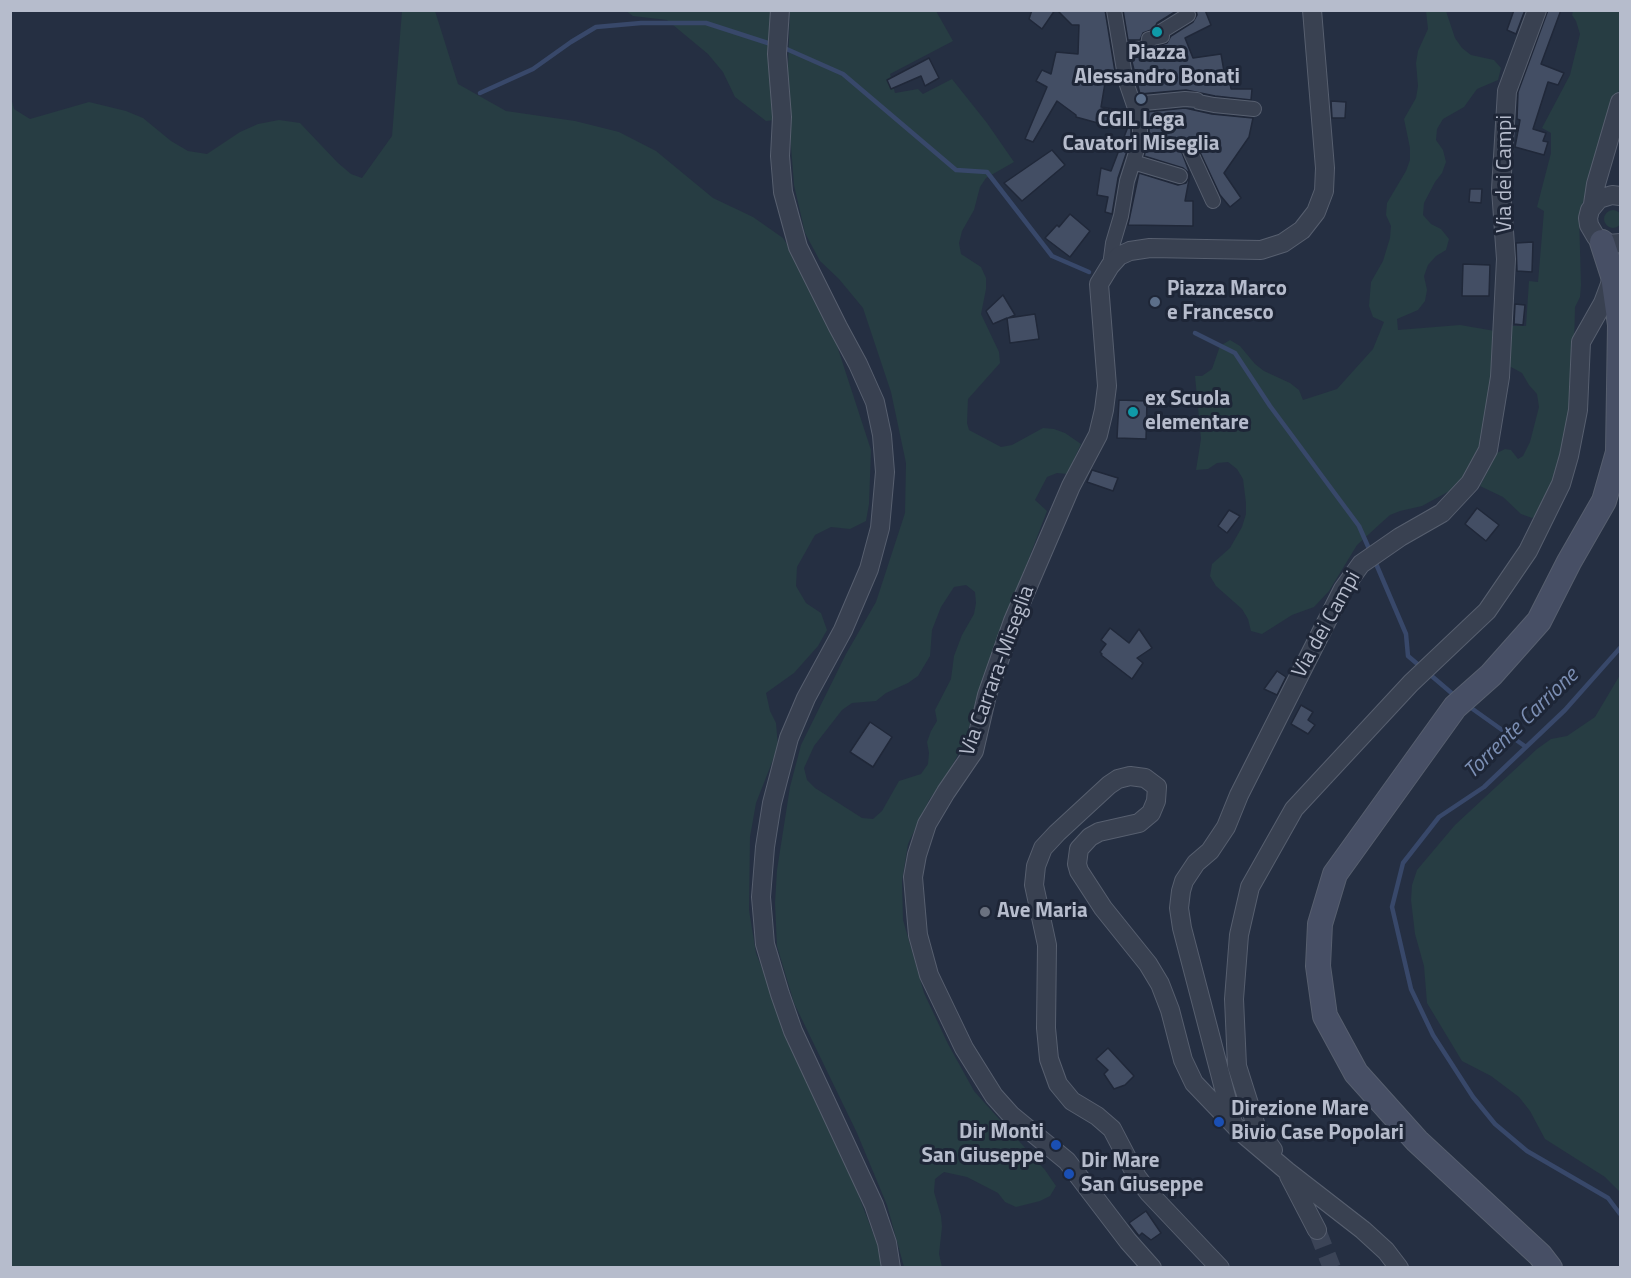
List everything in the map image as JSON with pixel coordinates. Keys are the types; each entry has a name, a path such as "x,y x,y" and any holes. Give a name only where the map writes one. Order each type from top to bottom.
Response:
{"main road":[{"path":"1550,1268 1540,1255 1417,1141 1356,1073 1325,1016 1318,966 1320,924 1335,874 1455,708 1491,675 1539,621 1604,501 1618,452 1620,325 1613,276 1614,243"}],"street":[{"path":"780,10 777,54 782,117 780,156 783,192 798,247 875,402 882,435 885,472 880,528 869,569 843,630 815,679 789,738 772,803 765,847 761,897 765,944 793,1031 874,1205 887,1243 891,1268"},
{"path":"1114,10 1126,82 1140,123 1140,140 1127,181 1121,216 1113,243 1115,261 1130,251 1150,248 1261,250 1283,243 1302,230 1316,212 1324,191 1312,10"},
{"name":"Via dei Campi","path":"1233,1125 1182,928 1179,908 1181,891 1184,881 1196,863 1210,851 1226,827 1239,795 1343,589 1361,564 1400,537 1442,513 1470,483 1488,450 1500,377 1506,259 1501,189 1507,91 1537,10"},
{"path":"1122,50 1148,48 1149,39 1162,36 1162,31 1188,15"},
{"path":"1134,104 1185,99 1254,109"},
{"path":"1614,243 1592,232 1589,225 1596,184 1620,102"},
{"path":"1191,146 1190,151 1213,201"},
{"path":"1133,162 1180,176"},
{"path":"1593,204 1605,196 1620,196"},
{"name":"Via Carrara-Miseglia","path":"1115,261 1099,284 1107,386 1098,435 1071,486 1012,621 987,695 974,751 927,824 913,877 918,935 929,975 964,1048 994,1096 1011,1115 1067,1161 1128,1241 1152,1268"},
{"path":"1317,1230 1287,1172 1256,1126 1237,1066 1234,999 1239,935 1250,887 1294,809 1439,655 1487,611 1528,551 1561,484 1578,410 1581,342 1603,303 1613,276"},
{"path":"1221,1268 1149,1193 1137,1177 1112,1129 1097,1116 1072,1101 1058,1084 1049,1059 1046,1028 1047,945 1034,885 1036,866 1043,848 1057,833 1109,785 1118,779 1130,776 1145,778 1157,787 1156,801 1151,813 1139,823 1099,832 1090,837 1079,849 1077,864 1079,871 1103,908 1148,964 1160,984 1183,1060 1194,1083 1233,1125 1287,1172 1363,1230 1386,1251 1400,1268"}],"green space":[{"path":"402,11 435,11 458,84 506,111 575,121 619,132 656,151 713,198 753,217 783,238 801,266 828,318 871,450 869,504 866,521 850,529 831,527 815,535 797,567 796,586 806,603 821,613 827,630 818,646 794,673 766,693 770,711 776,723 778,747 756,803 750,837 749,910 756,953 779,1012 840,1147 881,1254 882,1267 11,1267 10,94 14,109 30,119 89,102 126,111 143,118 171,141 188,151 207,154 240,132 258,124 279,120 300,123 338,163 351,174 362,178 392,136"},
{"path":"626,11 775,11 776,120 766,121 735,97 723,72 708,54 667,20 633,16"},
{"path":"790,11 936,11 953,41 890,74 895,93 918,89 923,94 952,79 1014,162 986,178 980,187 974,210 962,231 959,243 961,254 981,267 986,278 981,314 999,352 1000,363 968,399 969,430 1001,447 1012,445 1043,428 1065,433 1081,444 1067,474 1057,473 1047,477 1035,500 1047,511 1003,626 963,745 946,777 929,800 908,844 902,881 903,920 924,993 974,1091 1045,1170 1056,1186 1050,1196 1016,1207 1005,1202 998,1193 967,1177 944,1172 935,1179 934,1192 941,1216 939,1254 942,1267 904,1267 887,1205 857,1133 794,1003 777,946 775,903 777,870 790,787 801,745 846,654 876,602 905,513 906,463 891,392 863,308 839,279 820,261 805,233 794,185 787,95","holes":["966,585 975,592 974,614 962,635 954,656 951,679 935,710 937,721 927,742 928,764 921,774 899,781 882,811 873,819 862,818 815,788 807,780 804,768 814,746 842,710 852,703 876,701 918,676 930,656 932,630 941,607 954,587"]},
{"path":"1426,11 1446,11 1455,38 1462,48 1471,55 1494,60 1501,68 1498,80 1477,89 1464,107 1443,119 1437,129 1436,140 1443,150 1446,162 1424,203 1423,215 1431,224 1441,229 1449,239 1446,250 1428,265 1424,276 1427,290 1425,301 1418,310 1397,319 1398,330 1460,325 1495,331 1491,389 1478,450 1468,470 1455,488 1422,506 1390,515 1357,545 1329,591 1314,607 1292,615 1262,634 1251,631 1242,609 1216,586 1210,576 1212,564 1230,548 1242,527 1246,514 1246,503 1243,479 1237,469 1228,462 1217,463 1208,469 1196,470 1201,439 1195,376 1202,376 1212,369 1220,346 1230,340 1240,346 1264,371 1290,383 1299,390 1303,400 1337,389 1373,349 1384,322 1373,317 1369,306 1371,282 1383,261 1390,238 1391,226 1386,215 1387,203 1410,160 1404,119 1416,98 1418,51 1428,29"},
{"path":"1573,11 1620,11 1620,87 1579,215 1581,285 1580,297 1575,307 1573,384 1559,470 1543,511 1532,518 1521,514 1503,497 1480,486 1497,453 1505,449 1511,450 1518,459 1523,456 1530,442 1539,407 1537,394 1522,373 1508,367 1510,326 1526,326 1529,281 1538,282 1544,211 1537,207 1551,153 1551,133 1542,128 1570,75 1580,34 1572,15"},
{"path":"1613,210 1619,213 1622,219 1619,225 1613,228 1607,225 1604,219 1607,213"},
{"path":"1620,675 1620,1192 1605,1177 1545,1139 1530,1111 1519,1097 1491,1076 1462,1061 1427,1003 1424,966 1415,934 1411,900 1412,885 1417,870 1455,825 1537,749 1551,739 1567,736 1595,717"}],"building":[{"path":"1032,10 1055,10 1042,29 1029,19"},
{"path":"1057,10 1105,10 1116,78 1106,77 1101,107 1120,110 1116,128 1076,117 1057,101 1033,142 1025,139 1047,87 1036,81 1042,70 1051,74 1056,52 1078,54 1079,25 1072,25"},
{"path":"1123,10 1178,10 1157,23 1154,29 1143,33 1140,40 1128,40"},
{"path":"1196,10 1205,10 1211,25 1185,38 1193,58 1221,54 1225,77 1229,77 1231,89 1252,89 1251,100 1186,90 1140,94 1131,58 1153,55 1157,46 1167,43 1171,36 1193,22 1197,15"},
{"path":"1514,10 1525,10 1516,34 1507,30"},
{"path":"1548,10 1561,10 1541,64 1564,73 1558,85 1548,82 1533,129 1546,133 1543,141 1548,142 1544,155 1515,147 1520,120 1517,119 1518,92"},
{"path":"929,58 939,78 925,86 921,76 891,89 887,80"},
{"path":"1331,101 1346,102 1345,118 1332,118"},
{"path":"1185,108 1212,114 1253,118 1249,137 1224,173 1241,198 1230,207 1220,195 1199,150 1199,143 1196,139 1189,137 1184,141 1181,150 1190,174 1185,201 1193,201 1193,226 1128,225 1139,173 1178,185 1186,183 1188,179 1189,173 1183,168 1144,156 1149,140 1149,123 1146,112"},
{"path":"1129,124 1131,124 1131,139 1118,178 1112,214 1105,212 1108,197 1097,195 1101,168 1111,171"},
{"path":"1052,150 1065,165 1022,201 1004,183"},
{"path":"1470,189 1482,189 1481,203 1469,202"},
{"path":"1070,214 1090,231 1070,257 1045,238"},
{"path":"1533,242 1532,272 1517,271 1516,243"},
{"path":"1463,264 1490,265 1489,296 1462,296"},
{"path":"1003,295 1015,315 1008,318 1035,314 1039,339 1010,343 1007,318 993,324 986,311"},
{"path":"1515,304 1525,305 1523,325 1514,324"},
{"name":"ex Scuola elementare","path":"1119,400 1147,401 1146,439 1117,438"},
{"path":"1092,470 1118,478 1113,491 1087,482"},
{"path":"1477,508 1499,525 1486,541 1465,524"},
{"path":"1229,510 1240,516 1227,533 1218,526"},
{"path":"1110,628 1129,643 1139,629 1152,648 1137,658 1143,663 1132,679 1101,655 1100,652 1106,644 1101,640"},
{"path":"1277,671 1286,677 1277,695 1264,689"},
{"path":"1301,705 1313,712 1308,720 1315,725 1308,734 1291,724"},
{"path":"870,722 892,737 873,767 850,752"},
{"path":"1108,1048 1134,1076 1125,1085 1114,1089 1104,1074 1108,1070 1096,1059"},
{"path":"1146,1211 1161,1233 1151,1240 1142,1233 1139,1236 1129,1223"}],"waterway":[{"path":"480,93 533,69 596,27 641,23 706,23 774,45"},
{"path":"782,47 843,74 956,170 987,172 1052,256 1089,272"},
{"path":"1195,333 1235,353 1270,406 1359,526 1370,551"},
{"path":"1374,559 1406,634 1408,656 1421,667"},
{"name":"Torrente Carrione","path":"1620,648 1565,710 1484,787 1439,817 1403,863 1392,907 1411,989 1433,1035 1473,1097 1495,1124 1527,1151 1608,1198 1620,1214"},
{"path":"1427,672 1455,696"},
{"path":"1467,705 1526,747"}],"tunnel":[{"path":"1317,1230 1332,1268"}],"place":[{"name":"Piazza Alessandro Bonati","path":"1157,32"},
{"name":"CGIL Lega Cavatori Miseglia","path":"1141,99"},
{"name":"Piazza Marco e Francesco","path":"1155,302"},
{"name":"ex Scuola elementare","path":"1133,412"},
{"name":"Ave Maria","path":"985,912"},
{"name":"Direzione Mare Bivio Case Popolari","path":"1219,1122"},
{"name":"Dir Monti San Giuseppe","path":"1056,1145"},
{"name":"Dir Mare San Giuseppe","path":"1069,1174"}]}
